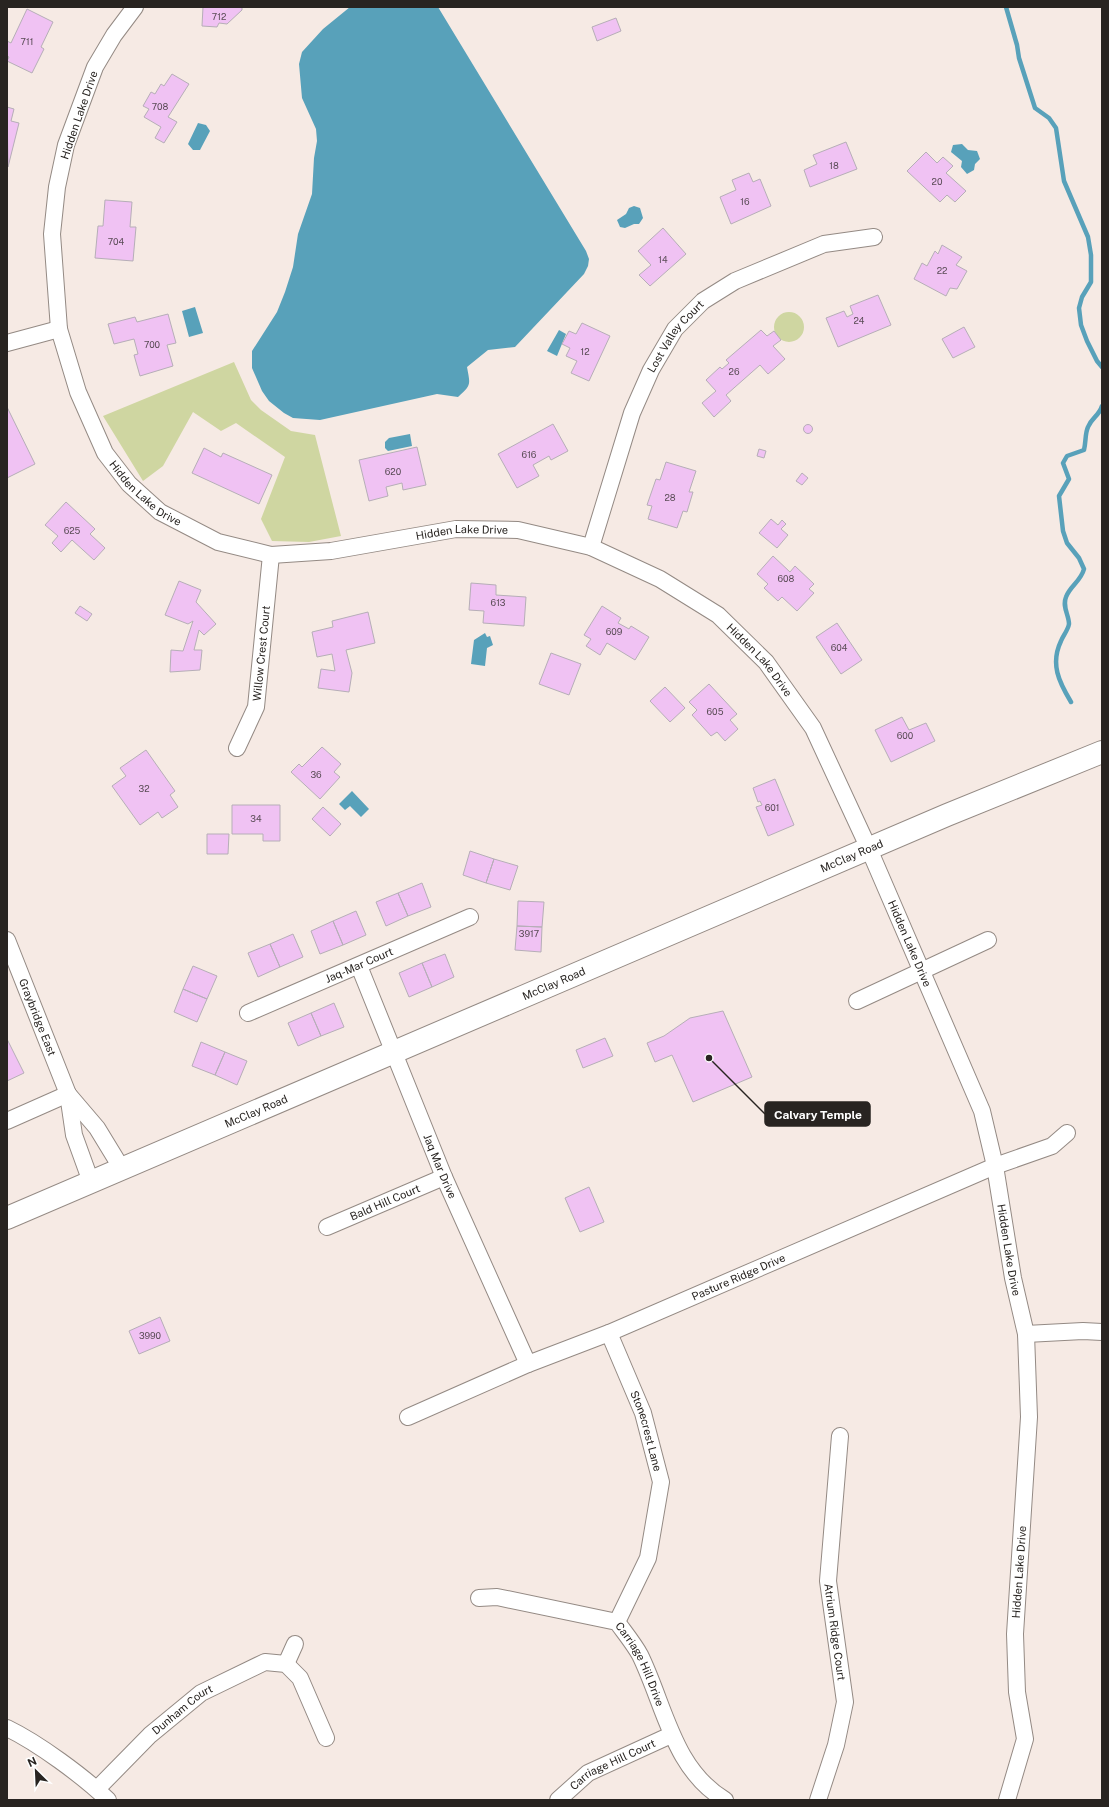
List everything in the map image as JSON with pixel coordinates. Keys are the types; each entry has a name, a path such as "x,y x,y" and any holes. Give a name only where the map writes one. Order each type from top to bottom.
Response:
{"main road":[{"name":"McClay Road","path":"7,1218 947,815 1102,752"}],"street":[{"name":"Hidden Lake Drive","path":"135,7 114,35 95,67 66,145 57,187 52,234 59,329 78,392 105,453 129,484 160,512 218,542 270,555 332,551 456,529 518,530 591,547 660,579 718,615 766,662 813,728 869,849 982,1111 995,1166 1013,1278 1026,1334 1029,1417 1015,1634 1017,1692 1025,1739 1007,1800"},
{"name":"Lost Valley Court","path":"591,547 632,412 651,370 675,329 703,301 735,281 824,244 874,237"},
{"path":"7,343 59,329"},
{"name":"Willow Crest Court","path":"237,748 256,707 270,555"},
{"name":"Jaq-Mar Court","path":"248,1013 470,917"},
{"name":"Graybridge East","path":"7,940 68,1094 74,1135 91,1182"},
{"path":"857,1001 988,940"},
{"name":"Jaq Mar Drive","path":"359,966 444,1177 528,1364"},
{"path":"7,1121 68,1094"},
{"name":"Graybridge East","path":"68,1094 97,1128 122,1169"},
{"name":"Pasture Ridge Drive","path":"408,1417 528,1364 609,1333 995,1166 1052,1146 1067,1133"},
{"name":"Bald Hill Court","path":"327,1226 444,1177"},
{"path":"1026,1334 1083,1331 1102,1332"},
{"name":"Stonecrest Lane","path":"609,1333 643,1413 661,1482 648,1558 617,1622"},
{"name":"Atrium Ridge Court","path":"818,1800 836,1745 845,1702 828,1581 840,1436"},
{"name":"Carriage Hill Drive","path":"479,1598 497,1597 617,1622 639,1654 671,1735 687,1765 713,1793 725,1800"},
{"path":"295,1644 286,1664 300,1678 326,1738"},
{"name":"Dunham Court","path":"102,1794 150,1735 201,1693 265,1662 286,1664"},
{"path":"7,1728 35,1744 102,1794"},
{"name":"Carriage Hill Court","path":"558,1800 588,1773 671,1735"}],"green space":[{"path":"789,312 800,316 804,327 800,338 789,342 778,338 774,327 778,316"},
{"path":"234,362 251,400 261,410 291,431 315,435 341,536 309,542 272,541 261,519 285,457 236,423 221,431 193,412 163,466 143,481 103,416"}],"water":[{"path":"350,7 438,7 586,251 589,259 588,266 584,274 515,347 488,350 467,367 469,384 466,390 458,397 437,394 320,420 293,418 269,401 262,391 252,368 252,351 277,312 285,292 293,267 298,234 312,194 314,158 317,141 316,129 302,98 299,64 302,52 323,29"},
{"path":"198,123 206,125 210,131 200,150 193,150 188,144"},
{"path":"962,144 968,150 977,151 980,159 975,164 974,170 967,174 961,167 962,161 951,152 953,145"},
{"path":"634,206 640,208 643,218 639,224 634,224 625,228 620,227 617,220 626,214 629,208"},
{"path":"195,307 203,333 189,337 182,311"},
{"path":"559,330 566,334 557,356 547,351"},
{"path":"410,434 412,446 388,451 385,448 385,442 389,438"},
{"path":"485,633 487,637 490,636 493,645 487,648 485,666 471,664 474,640"},
{"path":"352,791 369,809 361,817 350,806 345,810 339,804"}],"building":[{"path":"203,7 242,7 242,10 227,24 219,23 217,27 202,26"},
{"path":"27,9 53,22 41,47 44,49 32,73 7,61 9,57 7,56 7,41 11,43"},
{"path":"616,18 621,31 597,41 592,27"},
{"path":"172,74 189,84 168,117 177,122 164,143 155,138 161,127 144,117 149,109 143,106 151,92 155,94 161,84 164,86"},
{"path":"7,107 14,109 11,121 19,123 8,167"},
{"path":"846,142 857,169 810,187 804,170 817,164 813,155"},
{"path":"926,152 937,163 943,157 953,166 946,173 966,191 955,202 947,195 940,202 907,171"},
{"path":"749,173 753,182 760,179 771,206 731,224 720,197 736,190 732,180"},
{"path":"105,200 132,202 130,227 136,227 133,261 95,258 98,226 103,226"},
{"path":"663,228 686,254 650,286 639,275 651,265 638,251"},
{"path":"942,245 962,257 956,265 967,271 957,289 950,288 946,296 914,279 922,263 927,266 935,251 938,254"},
{"path":"878,295 891,325 838,347 826,318 844,311 847,317 853,314 850,306"},
{"path":"168,314 176,343 167,345 173,366 140,376 134,355 138,354 134,339 114,344 108,324 135,317 137,322"},
{"path":"582,323 610,336 589,381 571,373 577,361 566,356 570,348 562,344 569,331 576,334"},
{"path":"964,327 975,347 953,358 942,339"},
{"path":"761,330 767,336 774,331 781,340 773,346 785,359 768,374 760,365 726,395 731,401 714,417 702,403 716,391 706,380 720,367 722,369 729,363 726,360"},
{"path":"7,407 35,464 7,478"},
{"path":"553,424 568,451 551,460 549,456 533,465 539,476 517,488 498,454"},
{"path":"808,424 813,429 808,434 803,429"},
{"path":"417,447 426,485 403,490 402,483 386,487 388,496 369,501 359,460"},
{"path":"204,448 221,457 223,453 272,475 259,504 192,473"},
{"path":"759,449 766,451 764,458 757,456"},
{"path":"666,462 696,471 689,492 693,492 687,512 683,511 677,528 648,519 652,506 647,505 656,479 660,480"},
{"path":"802,473 808,478 802,485 796,481"},
{"path":"66,502 95,529 90,534 105,548 94,560 72,540 61,552 52,543 58,536 45,525"},
{"path":"771,519 778,525 782,520 786,524 781,529 788,535 777,548 759,533"},
{"path":"773,556 790,572 795,566 814,584 809,589 814,593 797,611 782,597 778,601 764,588 768,584 757,574"},
{"path":"179,581 201,590 196,602 216,624 204,635 199,630 194,650 202,650 200,670 170,672 171,650 183,651 193,621 188,624 165,615"},
{"path":"471,583 496,585 496,595 526,597 524,626 483,623 484,611 469,610"},
{"path":"80,606 92,614 87,621 75,613"},
{"path":"602,606 621,618 618,623 629,629 631,626 649,637 635,660 607,643 600,655 586,646 591,639 584,635"},
{"path":"368,612 375,643 346,650 352,673 349,692 318,688 321,669 335,671 332,654 317,657 312,632 333,627 332,621"},
{"path":"837,623 862,660 841,674 816,637"},
{"path":"551,653 581,664 569,695 539,684"},
{"path":"709,684 737,714 730,720 738,729 725,741 717,732 711,736 692,715 697,710 689,702"},
{"path":"665,687 685,708 670,722 650,701"},
{"path":"902,717 909,730 926,723 935,741 891,762 875,730"},
{"path":"322,747 341,764 334,772 340,777 320,799 291,772 299,764 302,767"},
{"path":"146,750 175,791 170,795 178,807 162,818 158,812 140,825 112,786 126,776 120,768"},
{"path":"775,779 794,825 768,836 756,807 762,805 760,801 758,802 753,788"},
{"path":"232,805 280,805 280,841 263,841 263,834 232,834"},
{"path":"323,807 341,824 330,836 312,819"},
{"path":"207,834 229,834 228,854 207,854"},
{"path":"470,851 494,859 486,883 463,875"},
{"path":"494,859 518,866 510,890 486,883"},
{"path":"422,883 431,907 408,916 398,893"},
{"path":"398,893 408,916 386,926 376,902"},
{"path":"518,901 544,902 542,927 517,926"},
{"path":"356,911 366,935 343,945 333,921"},
{"path":"333,921 343,945 320,954 311,931"},
{"path":"517,926 542,927 541,952 515,950"},
{"path":"293,934 303,957 280,967 270,944"},
{"path":"270,944 280,967 258,977 248,953"},
{"path":"445,954 454,977 432,987 422,963"},
{"path":"422,963 432,987 409,997 399,973"},
{"path":"193,966 217,976 207,999 183,989"},
{"path":"183,989 207,999 197,1022 174,1012"},
{"path":"334,1003 344,1027 321,1036 311,1013"},
{"path":"723,1011 752,1077 693,1102 672,1055 655,1062 647,1043 664,1036 690,1018"},
{"path":"311,1013 321,1036 298,1046 288,1023"},
{"path":"605,1038 613,1056 583,1068 576,1050"},
{"path":"7,1039 24,1073 7,1081"},
{"path":"201,1042 225,1052 215,1075 192,1066"},
{"path":"225,1052 247,1061 237,1085 215,1075"},
{"path":"589,1187 604,1222 580,1232 565,1198"},
{"path":"160,1317 170,1341 139,1354 129,1331"}],"waterway":[{"path":"1006,7 1017,45 1019,58 1035,108 1049,118 1056,128 1064,181 1088,237 1091,255 1091,282 1082,297 1079,308 1081,325 1087,341 1097,361 1102,367"},
{"path":"1071,702 1057,673 1056,657 1069,624 1065,608 1066,597 1083,573 1084,569 1079,558 1067,543 1063,531 1059,496 1069,479 1063,463 1067,456 1084,450 1088,427 1102,406"}],"place":[{"name":"Calvary Temple","path":"709,1058"}]}
